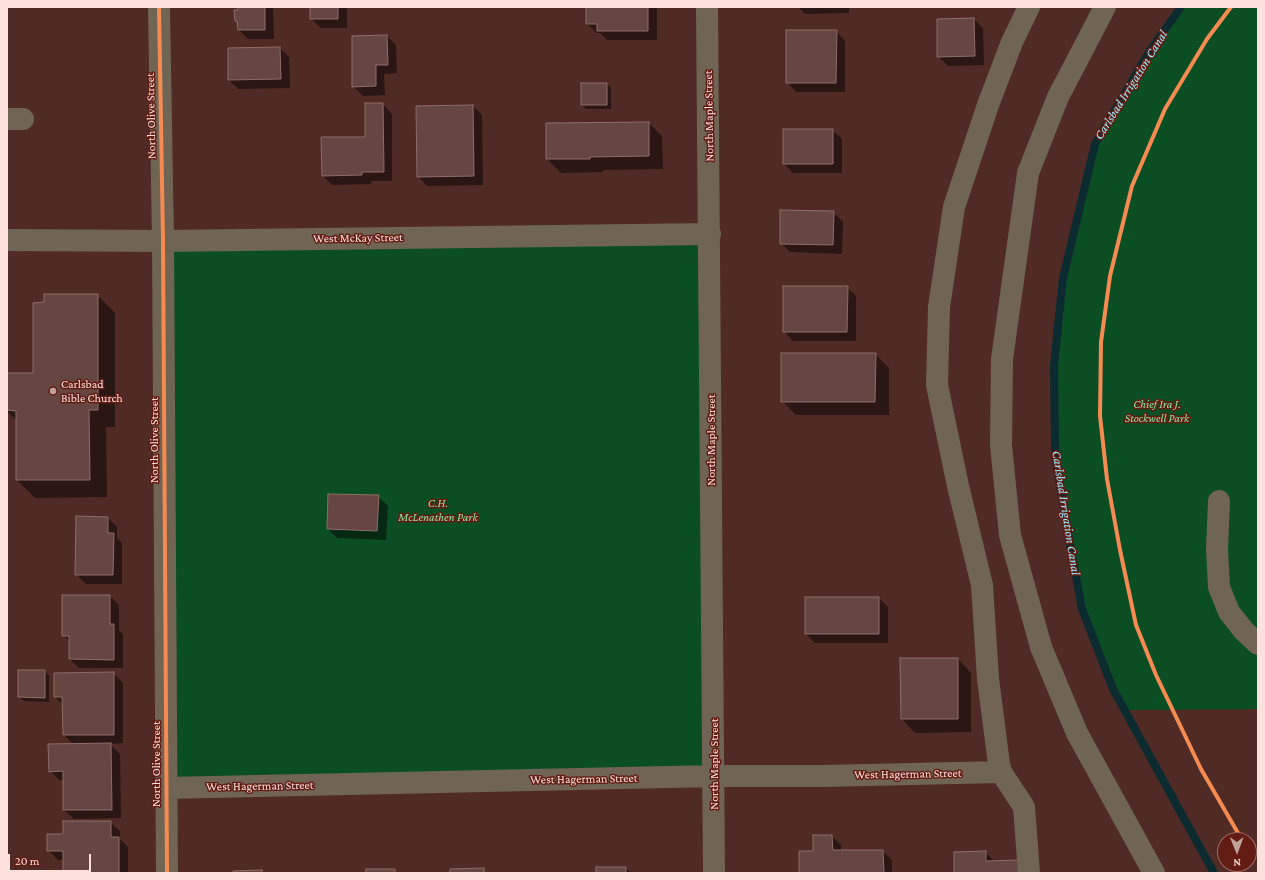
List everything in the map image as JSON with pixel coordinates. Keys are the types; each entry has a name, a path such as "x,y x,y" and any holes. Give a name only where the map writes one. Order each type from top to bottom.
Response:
{"street":[{"name":"North Olive Street","path":"159,7 163,240 167,873"},
{"name":"North Maple Street","path":"707,7 714,873"},
{"path":"1029,7 1012,42 988,105 954,207 938,307 937,385 958,486 982,585 988,679 999,764 1001,772 1024,807 1030,873"},
{"path":"1105,7 1058,98 1028,173 1002,359 1001,445 1010,535 1041,647 1077,733 1154,873"},
{"name":"West McKay Street","path":"7,240 163,240 710,234"},
{"path":"1219,501 1217,550 1219,587 1230,612 1244,631 1258,644"},
{"name":"West Hagerman Street","path":"166,788 714,776 830,776 1001,772"}],"green space":[{"name":"Chief Ira J. Stockwell Park","path":"1181,7 1258,7 1258,709 1125,710 1113,689 1082,609 1055,455 1054,365 1063,278 1094,144 1149,52"},
{"name":"C.H. McLenathen Park","path":"710,234 714,776 166,788 163,241"}],"building":[{"path":"238,7 265,7 265,30 238,30 234,10 238,10"},
{"path":"310,7 338,7 338,19 310,19"},
{"path":"586,7 648,7 648,31 597,31 597,24 586,24"},
{"path":"974,18 975,56 937,57 937,19"},
{"path":"786,30 837,30 836,83 786,83"},
{"path":"387,35 388,65 376,65 376,86 352,87 352,36"},
{"path":"280,47 281,79 228,80 228,48"},
{"path":"581,83 607,83 607,105 581,105"},
{"path":"365,103 383,103 384,172 362,172 362,175 322,176 321,137 365,137"},
{"path":"473,105 474,176 417,177 416,106"},
{"path":"649,122 649,156 590,157 590,159 546,159 546,123"},
{"path":"783,129 833,129 833,164 783,164"},
{"path":"780,210 834,211 833,245 780,244"},
{"path":"783,286 848,286 847,332 783,332"},
{"name":"Carlsbad Bible Church","path":"44,294 98,294 98,410 89,410 90,480 16,480 16,411 7,410 7,373 33,373 33,303 44,302"},
{"path":"781,353 876,353 875,402 781,402"},
{"path":"328,494 379,495 377,531 327,529"},
{"path":"76,516 108,517 108,533 114,533 113,575 75,575"},
{"path":"62,595 110,595 110,624 114,624 114,660 69,659 69,636 62,636"},
{"path":"805,597 879,597 879,634 805,634"},
{"path":"900,658 958,658 958,719 901,719"},
{"path":"18,670 45,670 45,698 18,697"},
{"path":"114,672 114,735 63,735 62,697 54,697 54,673"},
{"path":"111,743 112,810 63,810 63,771 49,772 48,744"},
{"path":"63,821 111,821 111,837 119,837 119,873 63,873 63,851 47,851 47,834 63,834"},
{"path":"813,835 832,835 833,850 883,850 884,873 799,873 799,851 813,851"},
{"path":"986,851 986,861 1020,860 1020,873 954,873 954,852"},
{"path":"596,867 626,867 626,873 596,873"},
{"path":"484,868 484,873 450,873 450,869"},
{"path":"366,869 395,869 395,873 366,873"},
{"path":"262,870 262,873 233,873 233,871"}],"waterway":[{"name":"Carlsbad Irrigation Canal","path":"1181,7 1149,52 1095,144 1063,278 1054,365 1055,455 1082,609 1113,689 1214,873"}],"cycle path":[{"path":"159,7 163,241 167,873"},
{"path":"1231,7 1207,39 1165,109 1132,186 1110,276 1101,342 1100,416 1107,479 1136,625 1156,675 1201,769 1237,832"}],"place":[{"name":"Carlsbad Bible Church","path":"53,391"}]}
